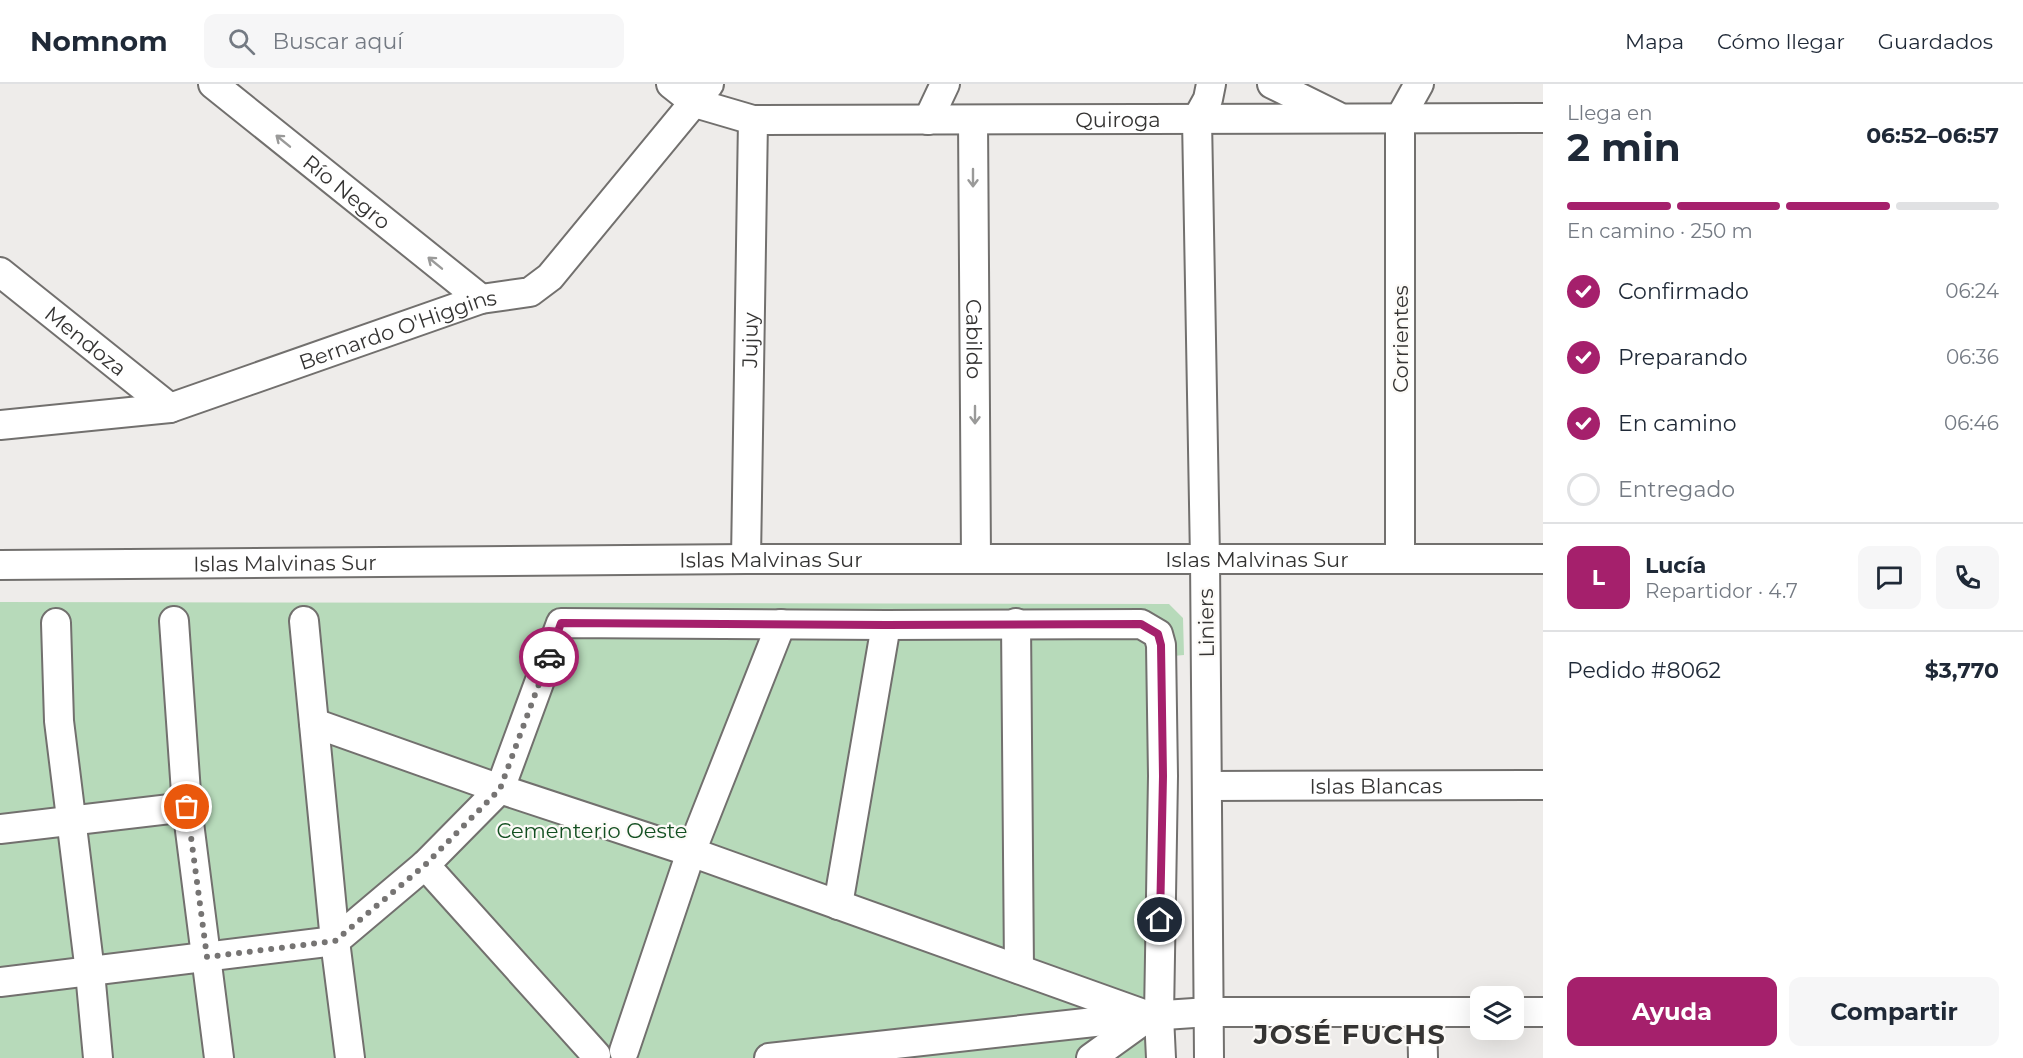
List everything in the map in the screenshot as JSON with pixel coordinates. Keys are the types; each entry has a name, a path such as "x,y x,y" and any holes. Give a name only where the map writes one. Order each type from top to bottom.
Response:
{"street":[{"name":"Río Negro","path":"213,84 481,299"},
{"name":"Quiroga","path":"671,84 702,93 753,120 1543,118"},
{"path":"928,120 945,84"},
{"name":"Liniers","path":"1209,1058 1208,786 1197,119 1208,99 1211,84"},
{"path":"1272,84 1342,118"},
{"path":"1401,118 1419,84"},
{"name":"Bernardo O'Higgins","path":"0,425 170,408 481,299 530,292 550,277 702,93"},
{"name":"Corrientes","path":"1400,559 1401,118"},
{"name":"Jujuy","path":"746,559 753,120"},
{"name":"Cabildo","path":"973,120 976,559"},
{"name":"Mendoza","path":"0,272 170,408"},
{"name":"Islas Malvinas Sur","path":"0,565 746,559 1543,559"},
{"path":"174,621 187,807 219,1058"},
{"path":"304,621 335,941 350,1058"},
{"path":"56,623 59,721 90,972 98,1058"},
{"path":"0,982 335,941 425,865 500,789 561,623 1141,624 1158,634 1161,645 1163,776 1154,1016 1161,1058"},
{"path":"1016,623 1019,969"},
{"path":"425,865 594,1056 609,1049 628,1055 691,852 781,624"},
{"path":"838,905 886,625"},
{"path":"314,723 500,789 691,852 1154,1016"},
{"name":"Islas Blancas","path":"1208,786 1543,785"},
{"path":"0,829 187,807"},
{"path":"770,1058 1209,1012 1470,1012"},
{"path":"1422,1012 1423,1058"},
{"path":"1524,1012 1543,1012"},
{"path":"1091,1058 1154,1016"}],"green space":[{"name":"Cementerio Oeste","path":"0,602 1169,604 1183,618 1184,655 1173,656 1174,1058 0,1058"}],"way so far":[{"path":"187,807 207,957 335,941 425,865 500,789 549,657"}],"district":[{"name":"JOSÉ FUCHS","path":"1350,1034"}],"route":[{"path":"549,657 561,623 1141,624 1158,634 1161,645 1163,776 1160,920"}]}
